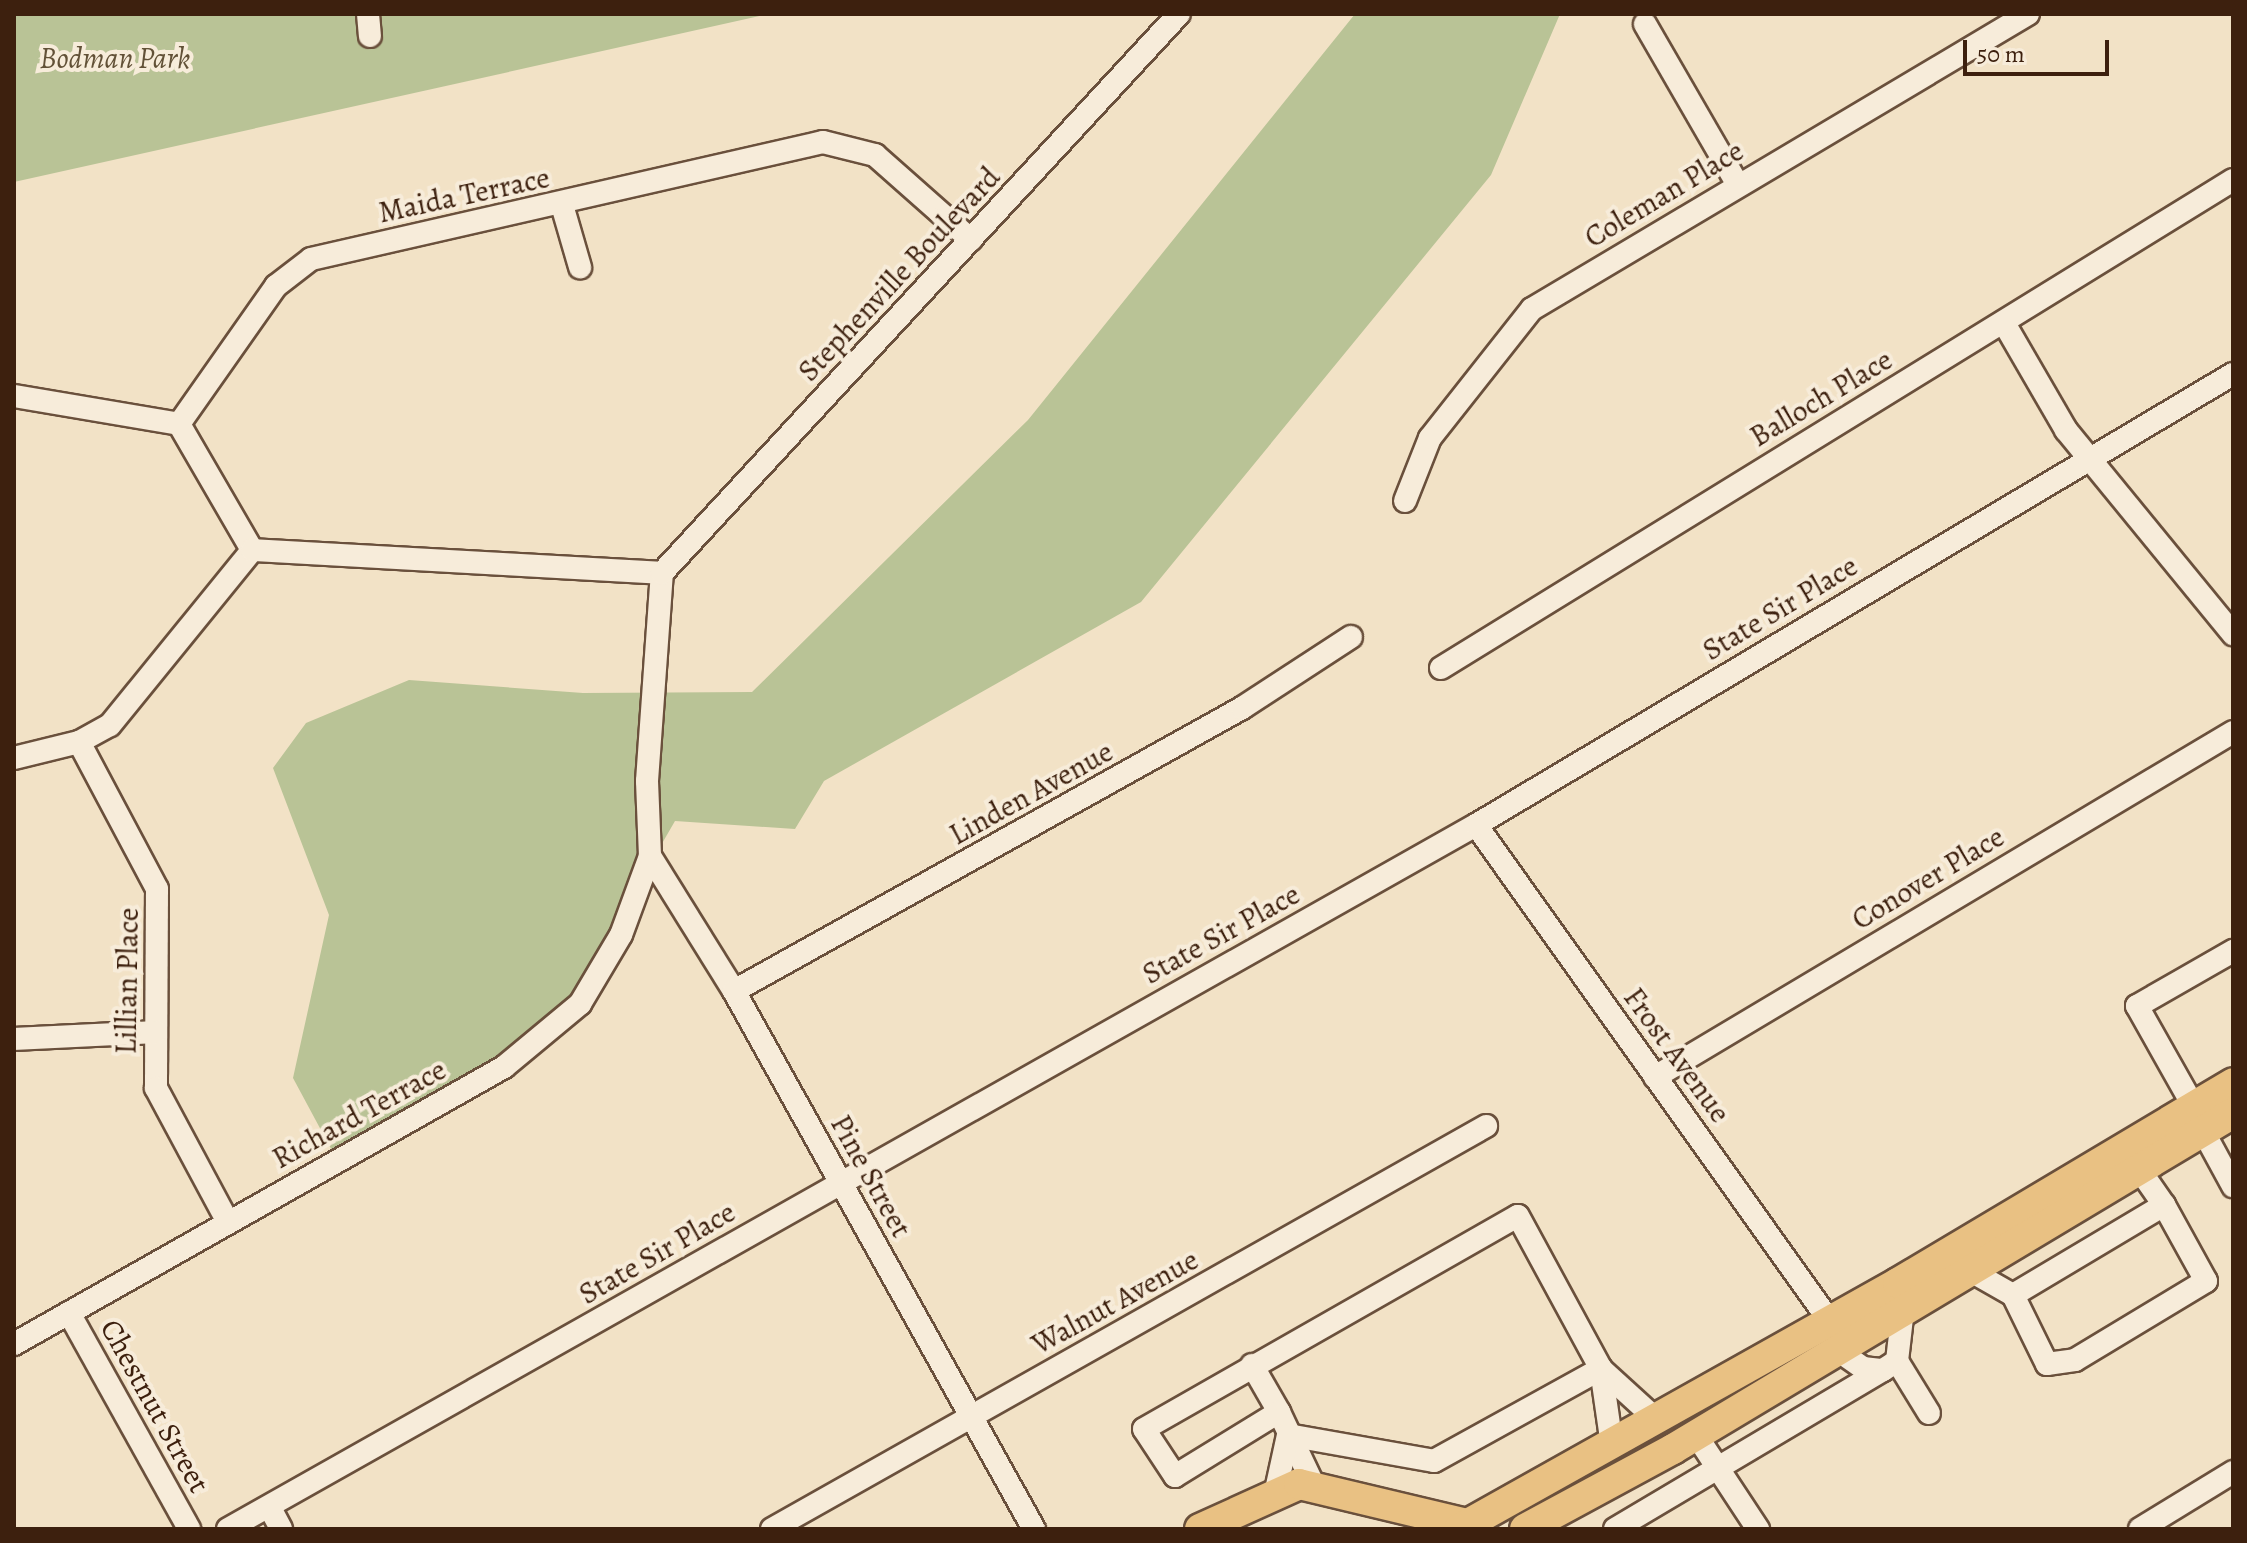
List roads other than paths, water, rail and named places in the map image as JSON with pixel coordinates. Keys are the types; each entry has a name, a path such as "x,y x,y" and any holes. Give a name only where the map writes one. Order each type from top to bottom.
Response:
{"highway":[{"path":"1525,1529 1696,1435 1833,1335 1903,1309 2139,1169 2198,1119 2233,1083"},
{"path":"1200,1529 1276,1490 1314,1486 1463,1527 1657,1420 1833,1335 2198,1119 2233,1113"}],"street":[{"name":"Stephenville Boulevard","path":"662,573 1179,14"},
{"name":"Coleman Place","path":"1405,501 1430,438 1532,309 2003,20 2028,14"},
{"path":"1645,24 1738,185"},
{"name":"Maida Terrace","path":"179,424 276,286 298,266 823,142 848,143 875,155 971,240"},
{"name":"Balloch Place","path":"1441,668 2233,180"},
{"path":"562,205 580,267"},
{"path":"2004,323 2089,460 2233,634"},
{"name":"State Sir Place","path":"228,1529 1476,825 2233,374"},
{"path":"14,396 179,424 252,550"},
{"path":"252,550 662,573 647,781 650,856"},
{"path":"14,758 79,742 110,725 252,550"},
{"name":"Linden Avenue","path":"734,991 1242,708 1351,637"},
{"name":"Conover Place","path":"1655,1077 2233,732"},
{"name":"Lillian Place","path":"79,742 157,889 156,1032 160,1107 228,1222"},
{"name":"Frost Avenue","path":"1476,825 1833,1335"},
{"name":"Pine Street","path":"650,856 734,991 1034,1529"},
{"name":"Richard Terrace","path":"14,1344 504,1067 551,1032 607,963 650,856"},
{"path":"2233,951 2137,1006 2233,1186"},
{"path":"14,1039 156,1032"},
{"name":"Walnut Avenue","path":"772,1529 1486,1126"},
{"path":"1969,1270 2013,1295 2047,1364 2075,1360 2206,1281 2164,1205 2139,1169"},
{"path":"2013,1295 2164,1205"},
{"path":"1279,1412 1175,1476 1144,1429 1518,1216 1601,1369 1657,1420"},
{"path":"1615,1529 1890,1366 1903,1309"},
{"name":"Chestnut Street","path":"69,1313 189,1529"},
{"path":"1833,1335 1863,1368 1890,1366"},
{"path":"1252,1365 1279,1412 1314,1486"},
{"path":"1890,1366 1929,1413"},
{"path":"1288,1435 1434,1461 1601,1369"},
{"path":"1601,1369 1612,1445"},
{"path":"1276,1490 1288,1435"},
{"path":"1696,1435 1758,1529"},
{"path":"2140,1529 2169,1520 2233,1472"},
{"path":"270,1508 281,1529"}],"park label":[{"name":"Bodman Park","path":"115,58"}]}
